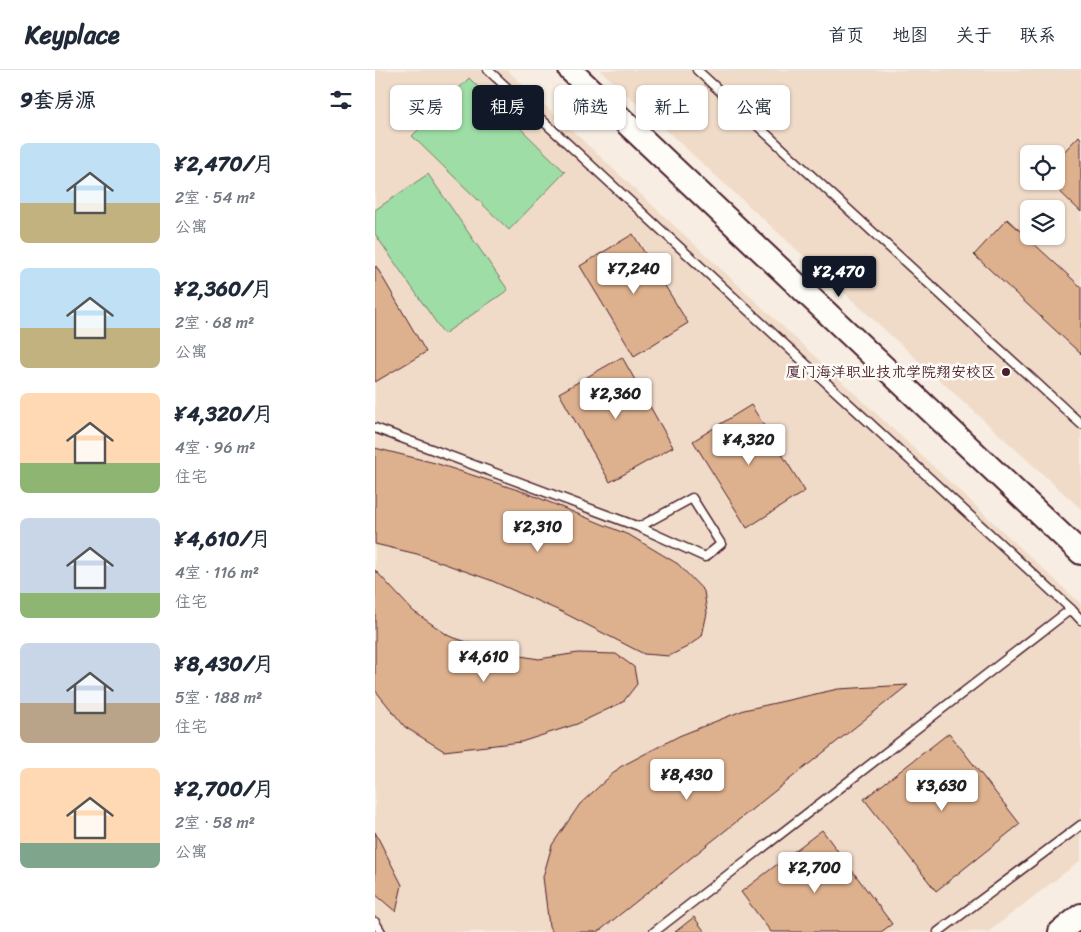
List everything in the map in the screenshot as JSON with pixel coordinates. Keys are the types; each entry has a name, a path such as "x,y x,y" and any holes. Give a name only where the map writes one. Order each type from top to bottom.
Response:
{"street":[{"path":"570,70 1081,553"},
{"path":"1060,932 1081,915"}],"lane":[{"path":"488,70 1071,608 1081,620"},
{"path":"697,70 1081,424"},
{"path":"375,428 639,527 705,557 721,544 692,498 639,527"},
{"path":"654,932 1071,608"},
{"path":"939,932 1081,825"},
{"path":"375,922 381,932"}],"shaded area":[{"path":"375,70 507,70 523,85 472,85 472,130 544,130 544,104 554,114 554,130 571,130 1081,604 1081,860 988,932 375,932"},
{"name":"厦门海洋职业技术学院翔安校区","path":"600,70 1081,70 1081,509 666,130 708,130 708,85 636,85 636,103 626,94 626,85 616,85"}],"green space":[{"path":"469,78 476,85 472,85 472,130 522,130 565,172 509,230 412,136 418,130 462,130 462,85"},
{"path":"428,174 508,290 444,334 375,234 375,210"}],"building":[{"path":"1079,136 1081,139 1081,212 1058,190 1065,190 1065,151"},
{"path":"1007,219 1020,231 1020,245 1035,245 1081,287 1081,354 974,255"},
{"path":"633,234 688,323 634,356 580,266"},
{"path":"375,267 426,352 375,382"},
{"path":"622,357 673,447 610,482 559,393"},
{"path":"751,405 805,491 747,528 693,441"},
{"path":"375,448 435,463 527,493 631,536 678,564 704,591 707,613 702,636 687,647 669,656 644,654 562,612 490,580 417,554 375,544"},
{"path":"375,570 413,611 449,636 496,652 539,659 578,653 616,654 634,667 637,684 623,702 577,724 521,742 444,751 405,727 375,690"},
{"path":"908,685 598,932 552,932 549,926 543,877 552,845 580,804 620,767 679,736 744,710 838,689"},
{"path":"949,733 1020,824 936,891 864,799"},
{"path":"822,830 892,924 881,932 771,932 741,892"},
{"path":"375,832 402,885 396,912 375,894"},
{"path":"694,917 705,932 675,932"}],"place":[{"name":"厦门海洋职业技术学院翔安校区","path":"1006,372"}]}
